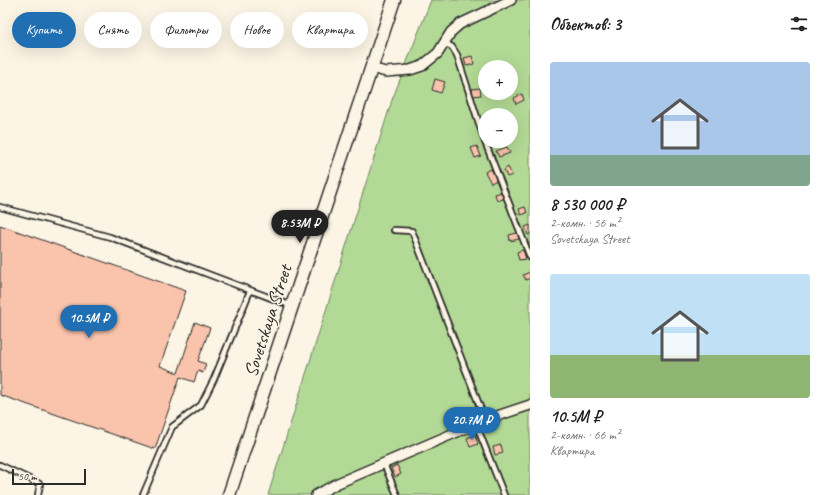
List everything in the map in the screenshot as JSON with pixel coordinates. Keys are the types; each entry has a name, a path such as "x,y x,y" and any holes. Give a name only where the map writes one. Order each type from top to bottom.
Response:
{"main road":[{"name":"Sovetskaya Street","path":"229,495 394,0"}],"street":[{"path":"371,68 386,72 410,70 422,66 438,53 452,32 460,24 511,0"},
{"path":"316,495 485,420 530,405"}],"lane":[{"path":"445,42 452,47 457,55 485,142 530,257"},
{"path":"0,207 110,237 292,306"},
{"path":"394,230 412,231 485,420"},
{"path":"143,495 172,427 201,405 214,379 250,290"},
{"path":"476,424 504,495"},
{"path":"0,464 40,484 38,495"},
{"path":"384,464 396,495"}],"green space":[{"path":"431,0 530,0 530,495 268,495 392,100"}],"building":[{"path":"472,56 474,64 466,66 464,58"},
{"path":"435,79 445,82 441,93 432,90"},
{"path":"478,88 478,95 473,96 472,89"},
{"path":"522,94 524,100 516,104 515,100 518,100 518,96"},
{"path":"477,146 481,156 475,158 471,148"},
{"path":"508,148 510,153 499,157 496,151"},
{"path":"508,167 512,175 507,177 504,170"},
{"path":"491,169 497,180 491,183 485,172"},
{"path":"502,192 503,199 497,201 495,194"},
{"path":"525,207 527,213 521,215 519,209"},
{"path":"0,225 186,291 160,366 178,373 195,322 210,328 198,361 206,364 203,373 198,371 194,382 180,377 155,449 0,395"},
{"path":"530,225 530,234 528,235 525,227"},
{"path":"517,233 519,239 510,241 509,235"},
{"path":"523,250 526,259 519,260 517,252"},
{"path":"530,272 530,278 526,280 523,275"},
{"path":"475,435 478,444 470,447 467,438"},
{"path":"501,445 503,453 495,455 493,447"},
{"path":"397,465 401,474 395,477 391,468"}]}
